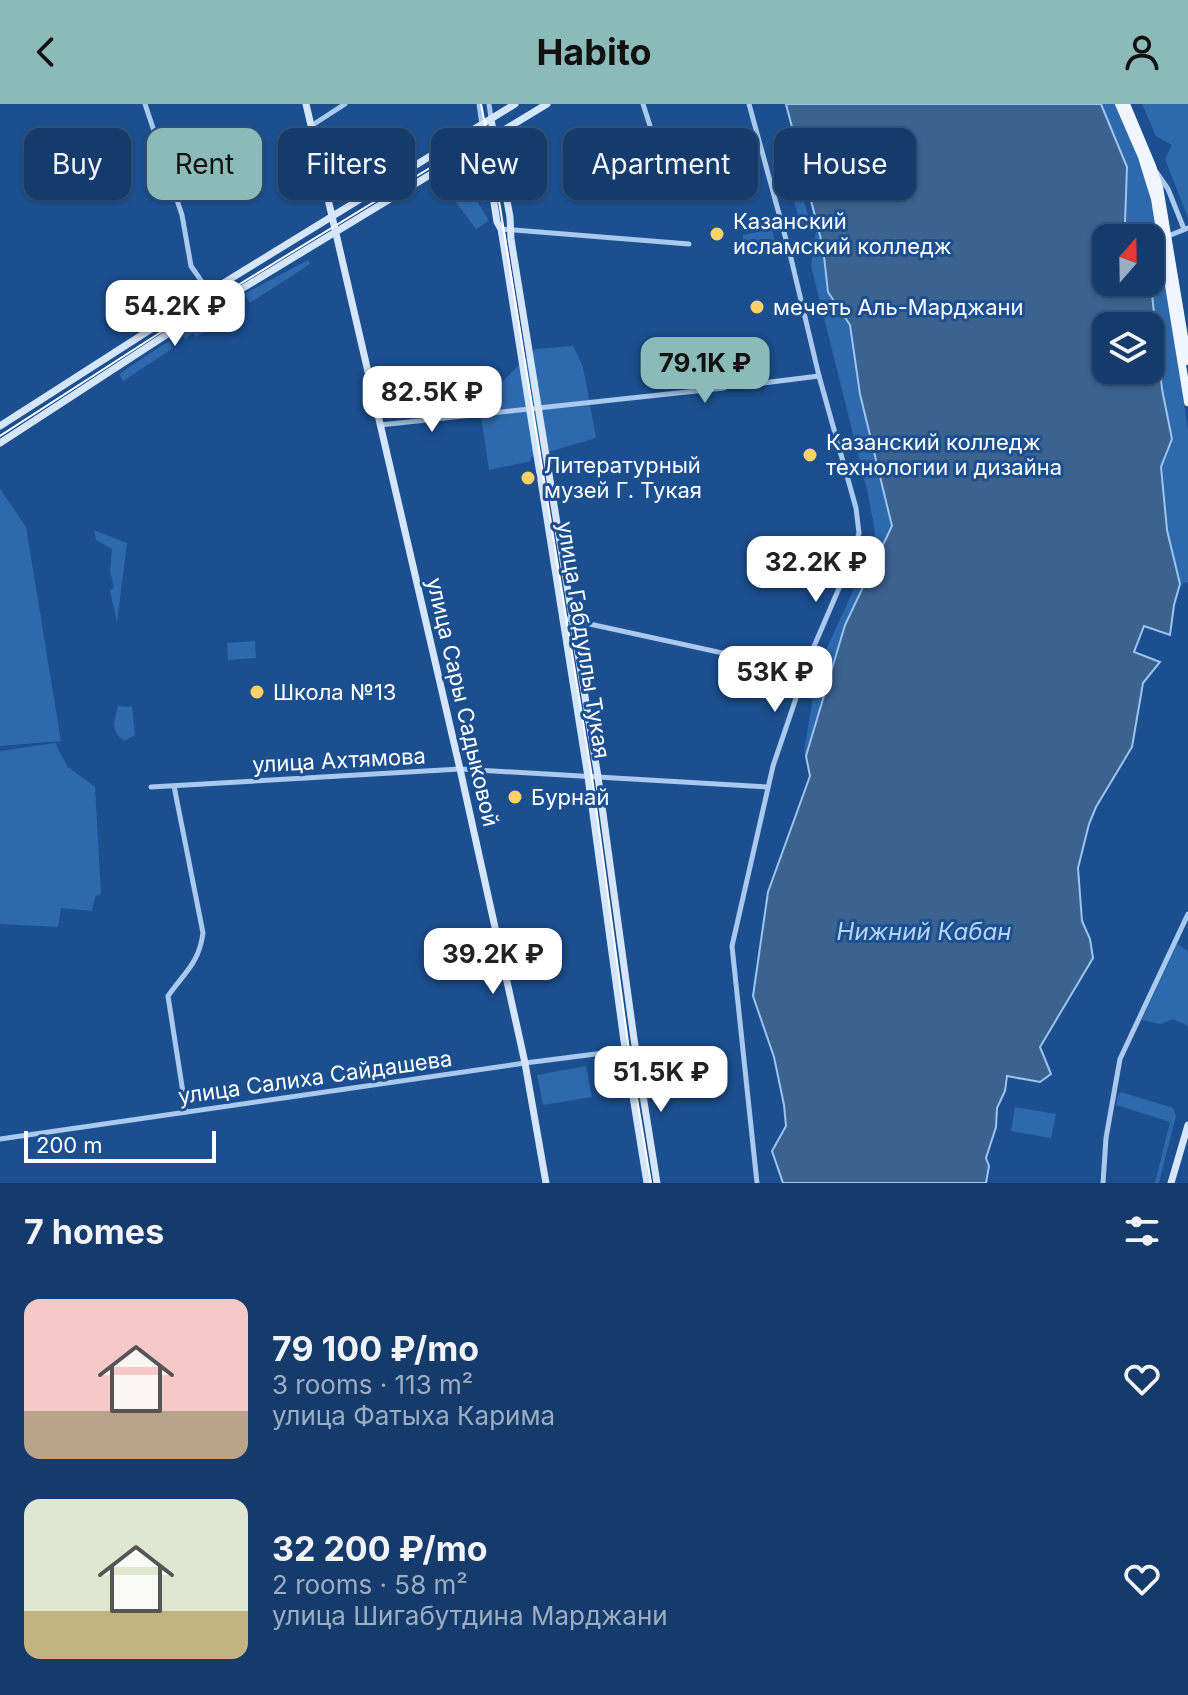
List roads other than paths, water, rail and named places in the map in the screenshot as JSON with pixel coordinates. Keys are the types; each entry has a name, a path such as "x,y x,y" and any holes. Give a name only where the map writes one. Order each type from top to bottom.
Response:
{"main road":[{"name":"улица Сары Садыковой","path":"306,104 460,769 525,1063 546,1183"},
{"path":"0,426 209,292 515,104"},
{"path":"510,128 547,104"},
{"path":"1119,104 1152,188 1188,402"},
{"path":"1126,104 1159,187 1188,361"},
{"name":"улица Габдуллы Тукая","path":"491,119 492,128"},
{"path":"0,443 172,331 431,175"},
{"name":"улица Габдуллы Тукая","path":"494,200 497,222 505,230"},
{"name":"улица Габдуллы Тукая","path":"507,200 510,217 505,230 572,620 626,1050 647,1183"},
{"name":"улица Габдуллы Тукая","path":"534,408 562,618 593,777 657,1183"},
{"path":"1171,1183 1188,1125"}],"street":[{"path":"145,104 182,215 191,266 209,292"},
{"path":"311,126 345,104"},
{"name":"улица Габдуллы Тукая","path":"479,104 482,125"},
{"name":"улица Габдуллы Тукая","path":"489,104 491,119"},
{"path":"643,104 651,128"},
{"path":"749,104 856,508 859,533 852,558 805,671 773,766 732,946 757,1183"},
{"path":"1152,166 1168,189 1186,228 1168,236"},
{"path":"505,230 689,244"},
{"path":"755,384 819,376"},
{"path":"380,425 724,388"},
{"path":"562,618 805,671"},
{"name":"улица Ахтямова","path":"151,787 460,769 768,787"},
{"path":"174,786 203,933 196,961 168,996 186,1112"},
{"path":"1103,1183 1106,1138 1120,1059 1188,914"},
{"name":"улица Салиха Сайдашева","path":"0,1139 635,1049"}],"water":[{"name":"Нижний Кабан","path":"786,104 1101,104 1127,167 1125,222 1092,224 1092,296 1152,296 1154,312 1092,312 1092,384 1161,384 1172,439 1161,467 1167,530 1180,584 1170,635 1144,626 1134,652 1160,662 1143,683 1132,747 1096,807 1078,868 1082,921 1090,939 1093,958 1040,1047 1051,1074 1040,1082 1007,1076 986,1158 989,1166 986,1183 783,1183 772,1151 786,1126 784,1105 774,1057 753,996 768,892 810,776 806,756 845,625 892,526 860,394 850,325 828,292 823,247 811,200 916,200 916,128 792,128"}],"tram line":[{"path":"481,104 592,777 629,1050 651,1183"},
{"path":"0,436 158,334 474,141 484,131 486,121"}],"place":[{"name":"Казанский исламский колледж","path":"717,234"},
{"name":"мечеть Аль-Марджани","path":"757,307"},
{"name":"Казанский колледж технологии и дизайна","path":"810,455"},
{"name":"Литературный музей Г. Тукая","path":"528,478"},
{"name":"Школа №13","path":"257,692"},
{"name":"Бурнай","path":"515,797"}]}
